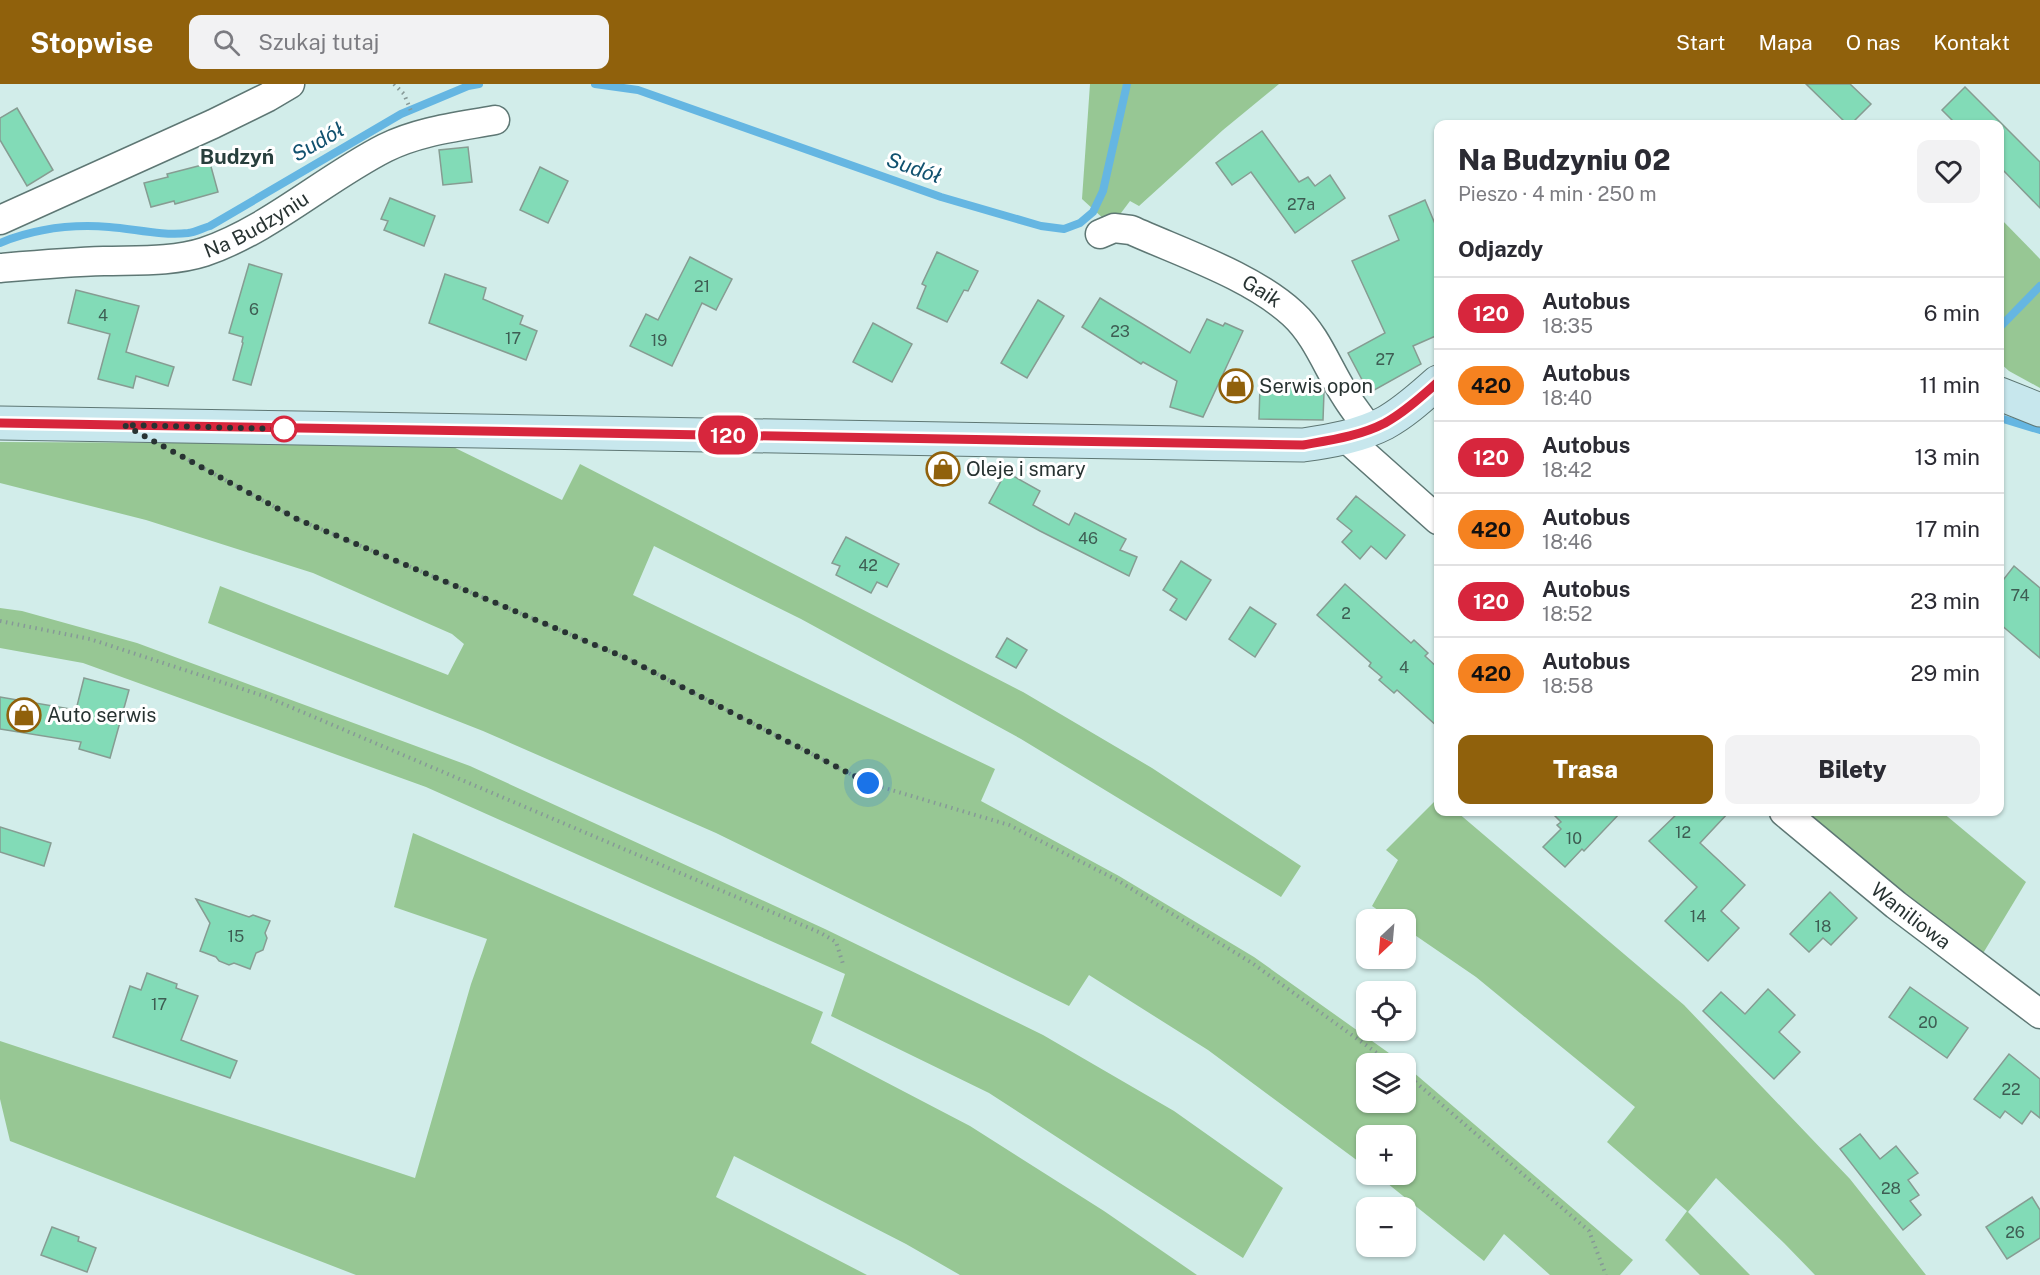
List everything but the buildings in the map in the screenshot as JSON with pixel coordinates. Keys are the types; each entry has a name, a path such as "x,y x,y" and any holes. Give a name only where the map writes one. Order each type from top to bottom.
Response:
{"street":[{"path":"0,220 213,124 268,98 290,84"},
{"name":"Na Budzyniu","path":"0,268 58,262 171,258 202,252 230,241 267,220 385,148 421,133 495,120"},
{"name":"Gaik","path":"1100,234 1114,228 1131,230 1231,274 1269,295 1295,315 1321,351 1345,395 1357,434"},
{"path":"0,423 1303,445 1357,434 1384,423 1403,412 1434,385"},
{"path":"2004,396 2040,410"},
{"path":"1357,434 1434,516"},
{"name":"Waniliowa","path":"1789,816 1896,905 2040,1014"}],"path":[{"path":"394,84 404,94"},
{"path":"175,453 297,519 626,658 868,783 1009,825 1117,880 1242,957 1377,1053"},
{"path":"0,621 90,639 267,697 821,933 836,942 844,967"},
{"path":"1416,1083 1589,1230 1605,1275"}],"green space":[{"path":"1090,84 1279,84 1223,130 1139,206 1130,201 1118,217 1106,221 1082,199"},
{"path":"2004,222 2040,259 2040,388 2004,367"},
{"path":"0,442 447,444 562,500 580,464 1023,692 1152,768 1301,866 1281,897 1021,739 801,619 654,546 633,595 995,769 981,801 1119,876 1254,957 1356,1030 1356,1041 1372,1041 1389,1053 1356,1053 1356,1113 1416,1113 1416,1075 1633,1260 1620,1275 1550,1275 1504,1234 1484,1261 1416,1206 1416,1197 1404,1197 1389,1185 1416,1185 1416,1125 1356,1125 1356,1160 1208,1050 1089,975 1069,1006 716,833 483,731 208,623 220,586 448,675 464,644 452,634 313,573 146,520 0,483"},
{"path":"0,608 22,611 137,643 470,766 825,929 1043,1035 1174,1111 1283,1188 1243,1258 989,1093 831,1016 845,974 426,787 83,663 0,648"},
{"path":"1434,802 1434,816 1462,816 1684,1005 1850,1179 1926,1275 1815,1275 1716,1178 1688,1212 1750,1275 1700,1275 1665,1240 1687,1211 1607,1142 1635,1107 1476,977 1416,936 1416,909 1376,909 1372,906 1398,860 1386,850"},
{"path":"1808,816 1947,816 2026,882 1979,960 1806,818"},
{"path":"413,833 823,1012 811,1043 970,1126 1104,1211 1197,1275 960,1275 906,1244 734,1156 716,1197 867,1275 356,1275 10,1141 0,1099 0,1041 415,1178 471,984 487,939 394,907"}],"waterway":[{"name":"Sudół","path":"0,243 40,231 81,226 168,234 196,231 210,226 401,114 468,86 479,84"},
{"name":"Sudół","path":"595,84 638,90 941,197 1041,226 1064,229 1080,223 1093,212 1103,191 1127,84"},
{"path":"2004,323 2040,286"},
{"path":"2004,419 2040,430"}],"bus line":[{"name":"120","path":"0,423 1303,445 1346,438 1384,423 1403,412 1434,385"}],"place":[{"name":"Serwis opon","path":"1236,386"},
{"name":"Oleje i smary","path":"943,469"},
{"name":"Auto serwis","path":"24,715"}],"district":[{"name":"Budzyń","path":"237,157"}],"route":[{"path":"284,429 124,425 297,519 626,658 868,783"}]}
